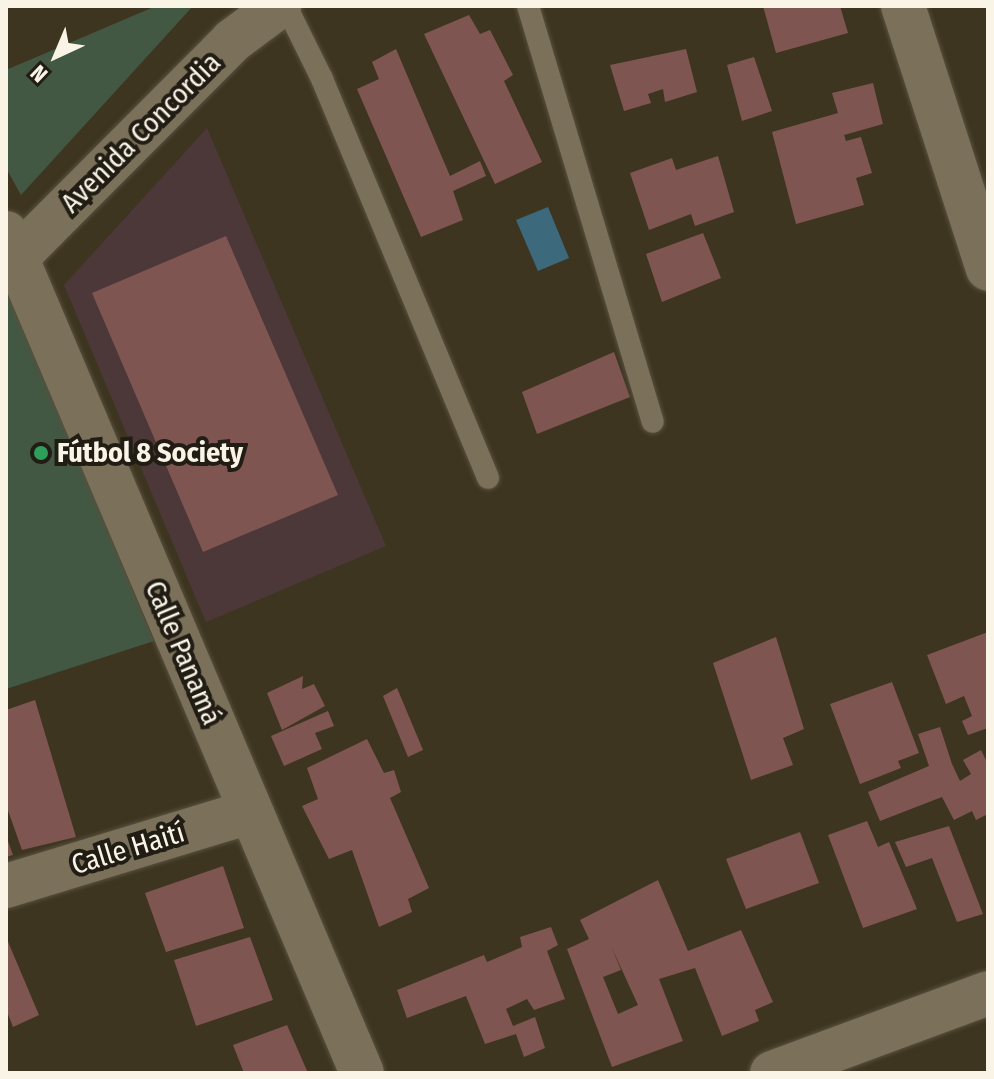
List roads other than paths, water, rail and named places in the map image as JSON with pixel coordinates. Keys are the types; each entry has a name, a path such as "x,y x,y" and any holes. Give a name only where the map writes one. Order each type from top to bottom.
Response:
{"street":[{"name":"Avenida Concordia","path":"10,251 232,41 279,6"},
{"path":"903,6 988,269"},
{"name":"Calle Panamá","path":"10,251 362,1073"},
{"name":"Calle Haití","path":"6,886 250,812"},
{"path":"786,1070 988,993"}],"lane":[{"path":"286,6 322,79 488,478"},
{"path":"528,6 653,422"}],"water":[{"path":"548,207 569,258 538,271 516,220"}],"place":[{"name":"Fútbol 8 Society","path":"41,453"}]}
